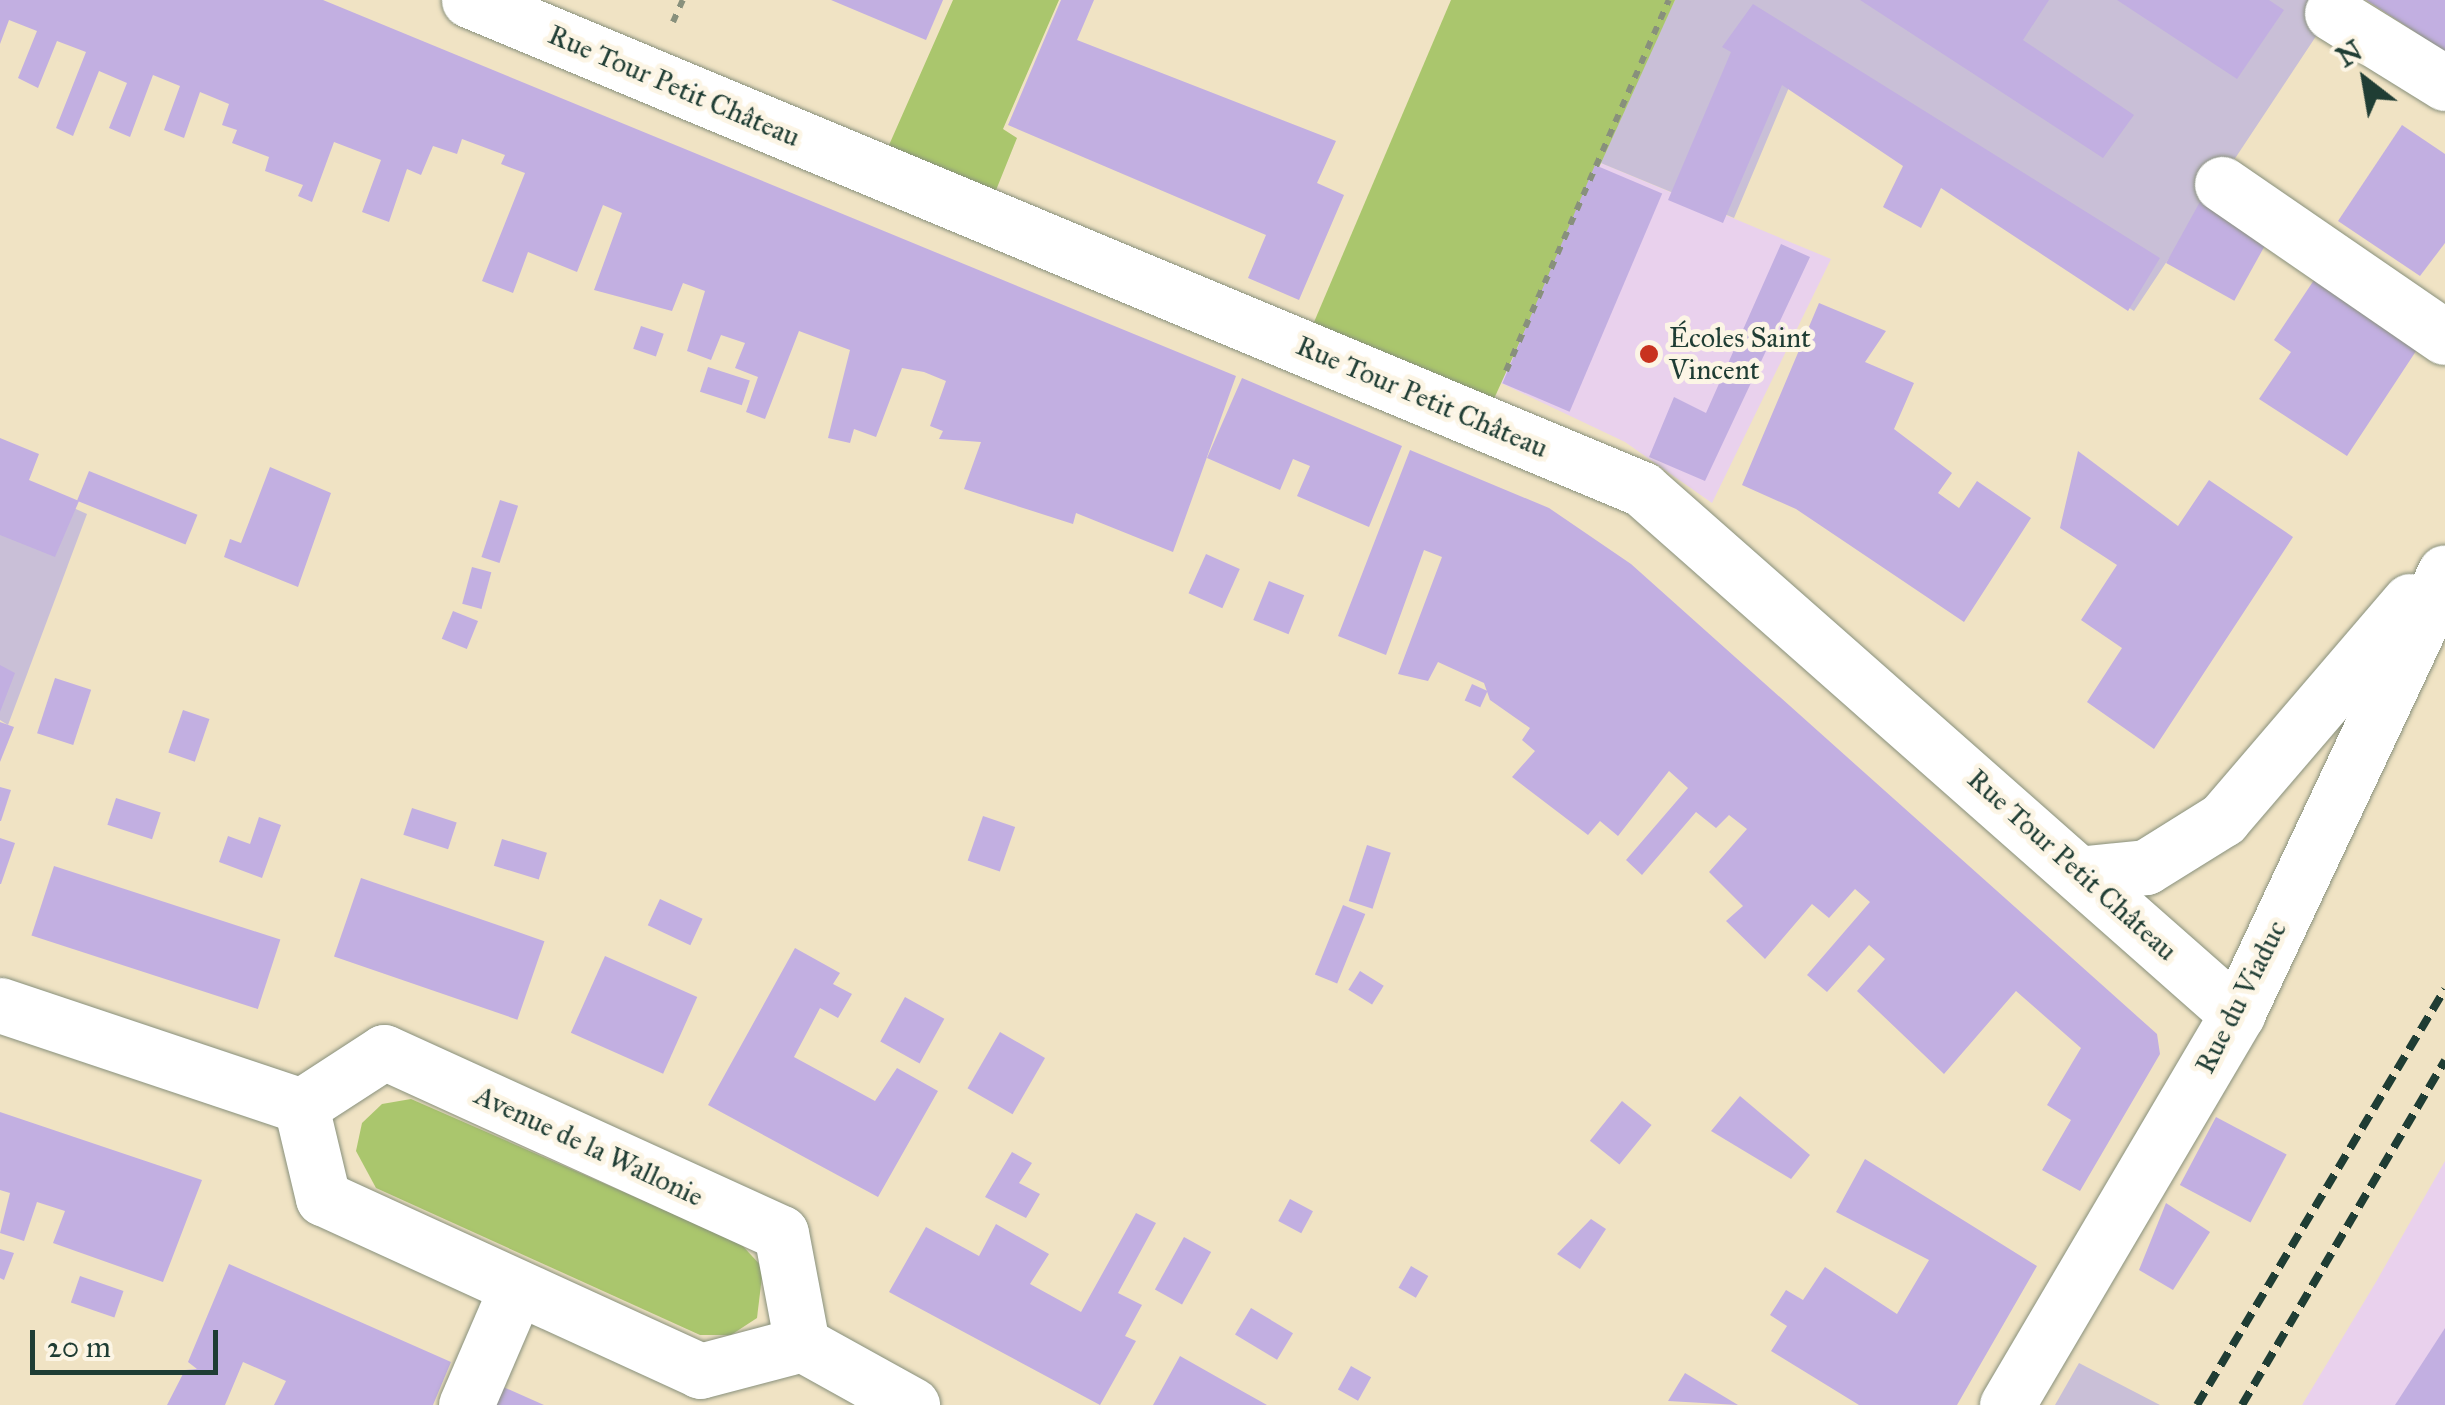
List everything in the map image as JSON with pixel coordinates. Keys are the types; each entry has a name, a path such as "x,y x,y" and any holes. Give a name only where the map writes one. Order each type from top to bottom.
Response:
{"street":[{"name":"Rue Tour Petit Château","path":"469,0 1642,489 2086,874 2237,1014"},
{"path":"2332,13 2445,83"},
{"path":"2222,184 2445,337"},
{"path":"2086,874 2146,867 2223,819 2445,561"},
{"name":"Rue du Viaduc","path":"2007,1405 2237,1014 2445,572"},
{"path":"0,1005 301,1106 323,1198 515,1290 700,1372 802,1344 912,1405"},
{"name":"Avenue de la Wallonie","path":"301,1106 384,1052 781,1233 802,1344"},
{"path":"466,1405 515,1290"}],"path":[{"path":"1484,422 1669,0"}],"shaded area":[{"path":"1675,0 2340,0 2134,311 1790,85 1734,218 1596,161"},
{"name":"Écoles Saint Vincent","path":"1596,161 1831,259 1712,503 1625,442 1501,383"},
{"path":"0,475 87,514 8,725 0,720"},
{"path":"2445,1161 2445,1405 2302,1405 2376,1282"},
{"path":"2079,1363 2160,1405 2055,1405"}],"green space":[{"path":"953,0 1059,0 1003,129 1017,138 986,215 878,170"},
{"path":"1451,0 1675,0 1483,423 1303,348"},
{"path":"411,1099 740,1243 763,1268 757,1318 731,1335 700,1335 376,1188 356,1151 362,1123 382,1104"}],"building":[{"path":"0,0 323,0 1236,376 1173,552 1076,513 1073,524 964,489 981,442 939,439 943,431 930,426 946,381 924,372 902,368 876,437 854,429 850,443 828,438 850,350 799,331 765,419 746,412 758,377 735,368 745,343 721,335 711,360 687,351 705,291 683,283 672,311 594,290 622,213 603,205 577,272 528,252 513,293 482,281 525,173 501,164 505,155 462,139 457,154 433,146 421,175 407,169 389,222 362,212 381,160 334,142 312,202 298,196 303,185 265,171 269,157 232,143 237,130 222,125 229,104 200,92 184,138 164,130 180,86 153,75 130,137 109,128 127,83 99,71 73,136 56,128 86,52 57,41 38,88 18,78 37,31 9,20 0,44"},
{"path":"831,0 943,0 926,40"},
{"path":"1061,0 1094,0 1077,40 1336,141 1317,183 1344,195 1299,300 1248,278 1266,235 1008,125"},
{"path":"1860,0 2049,0 2023,40 2134,115 2103,158"},
{"path":"2117,0 2269,0 2284,10 2237,79"},
{"path":"2366,0 2445,0 2445,52 2397,20"},
{"path":"1753,4 2160,258 2128,311 1941,188 1921,228 1883,207 1903,166 1782,85 1723,223 1668,200 1731,52 1722,47"},
{"path":"2402,125 2445,154 2445,243 2420,276 2338,221"},
{"path":"1595,165 1662,194 1570,412 1502,383"},
{"path":"2201,200 2269,238 2234,301 2166,263"},
{"path":"1781,244 1810,257 1705,481 1649,457 1674,397 1706,413"},
{"path":"2314,280 2420,345 2347,456 2259,399 2291,352 2274,340"},
{"path":"1819,303 1886,331 1865,362 1914,383 1894,429 1952,473 1938,493 1959,508 1977,481 2031,518 1964,622 1796,509 1742,485"},
{"path":"641,326 664,334 656,357 633,349"},
{"path":"708,367 750,381 742,405 700,392"},
{"path":"1242,378 1402,446 1369,527 1297,496 1310,466 1293,459 1280,490 1207,458"},
{"path":"0,438 39,454 29,480 79,501 55,557 0,535"},
{"path":"1410,450 1549,508 1631,564 2157,1034 2160,1054 2080,1191 2042,1170 2071,1120 2047,1105 2081,1048 2016,991 1944,1074 1857,991 1885,959 1869,945 1827,992 1807,975 1870,902 1855,889 1829,918 1812,904 1765,959 1726,921 1743,906 1709,872 1747,829 1729,815 1716,828 1696,812 1642,875 1626,860 1688,788 1669,771 1618,836 1600,821 1588,835 1512,777 1535,751 1522,740 1530,728 1490,700 1484,683 1438,662 1428,681 1398,674 1442,557 1424,550 1386,655 1338,636"},
{"path":"2078,451 2178,526 2209,480 2293,537 2154,749 2087,702 2122,648 2081,620 2117,565 2060,528"},
{"path":"270,467 331,493 298,587 224,557 230,539 241,543"},
{"path":"89,471 197,515 185,544 77,501"},
{"path":"500,500 518,506 500,563 481,557"},
{"path":"1206,554 1240,569 1222,608 1189,593"},
{"path":"472,567 491,572 481,609 462,604"},
{"path":"1269,581 1304,595 1288,634 1253,620"},
{"path":"453,611 478,621 467,649 442,639"},
{"path":"0,665 15,673 0,712"},
{"path":"55,678 91,690 73,745 37,733"},
{"path":"1472,684 1488,691 1480,707 1465,700"},
{"path":"183,710 209,719 195,762 168,753"},
{"path":"0,722 14,727 0,762"},
{"path":"0,787 11,790 1,821 0,821"},
{"path":"116,798 161,813 152,839 107,825"},
{"path":"412,808 457,823 448,849 403,835"},
{"path":"983,816 1015,827 1000,872 968,860"},
{"path":"259,817 281,825 262,878 219,862 228,836 250,844"},
{"path":"0,838 15,843 1,884 0,884"},
{"path":"502,839 547,853 539,880 494,866"},
{"path":"1367,845 1391,853 1373,909 1349,901"},
{"path":"54,866 280,940 258,1009 31,935"},
{"path":"361,878 544,941 517,1020 334,956"},
{"path":"660,899 703,919 690,945 648,925"},
{"path":"1343,905 1365,914 1337,984 1315,975"},
{"path":"795,948 840,973 833,984 852,994 838,1018 820,1008 794,1057 875,1101 897,1068 938,1091 878,1197 708,1105"},
{"path":"605,956 697,997 663,1074 571,1033"},
{"path":"1360,971 1384,986 1372,1004 1348,990"},
{"path":"905,997 944,1019 920,1063 880,1042"},
{"path":"1000,1032 1045,1058 1013,1114 968,1088"},
{"path":"1740,1096 1810,1155 1791,1179 1711,1131"},
{"path":"1622,1101 1652,1125 1619,1165 1590,1141"},
{"path":"0,1112 202,1180 163,1282 53,1243 65,1211 37,1202 24,1241 0,1233 10,1193 0,1190"},
{"path":"2216,1117 2287,1155 2250,1223 2180,1185"},
{"path":"1012,1152 1032,1163 1019,1183 1040,1194 1026,1218 985,1197"},
{"path":"1865,1159 2037,1266 1957,1405 1859,1405 1771,1351 1787,1326 1770,1315 1786,1290 1803,1300 1825,1267 1897,1314 1929,1260 1836,1212"},
{"path":"1290,1199 1313,1211 1301,1233 1278,1221"},
{"path":"2166,1203 2210,1232 2173,1290 2139,1270"},
{"path":"1136,1213 1156,1223 1118,1293 1142,1305 1125,1336 1136,1341 1100,1405 889,1292 926,1227 979,1256 996,1224 1049,1254 1030,1284 1081,1312"},
{"path":"1591,1219 1606,1229 1580,1269 1557,1254"},
{"path":"1184,1237 1211,1252 1182,1305 1155,1289"},
{"path":"0,1249 14,1253 4,1280 0,1278"},
{"path":"229,1264 451,1362 433,1405 274,1405 286,1381 243,1362 225,1405 167,1405 185,1370 197,1369 188,1362"},
{"path":"1411,1266 1428,1276 1416,1298 1398,1288"},
{"path":"80,1276 123,1291 114,1317 71,1302"},
{"path":"1251,1308 1293,1333 1277,1360 1235,1335"},
{"path":"2445,1328 2445,1405 2395,1405"},
{"path":"1180,1356 1233,1386 1267,1405 1153,1405"},
{"path":"1351,1366 1371,1377 1358,1401 1338,1390"},
{"path":"1685,1373 1738,1405 1668,1401"},
{"path":"501,1386 544,1405 492,1405"}],"railway":[{"path":"2197,1405 2445,989"},
{"path":"2242,1405 2445,1060"}],"place":[{"name":"Écoles Saint Vincent","path":"1649,354"}]}
